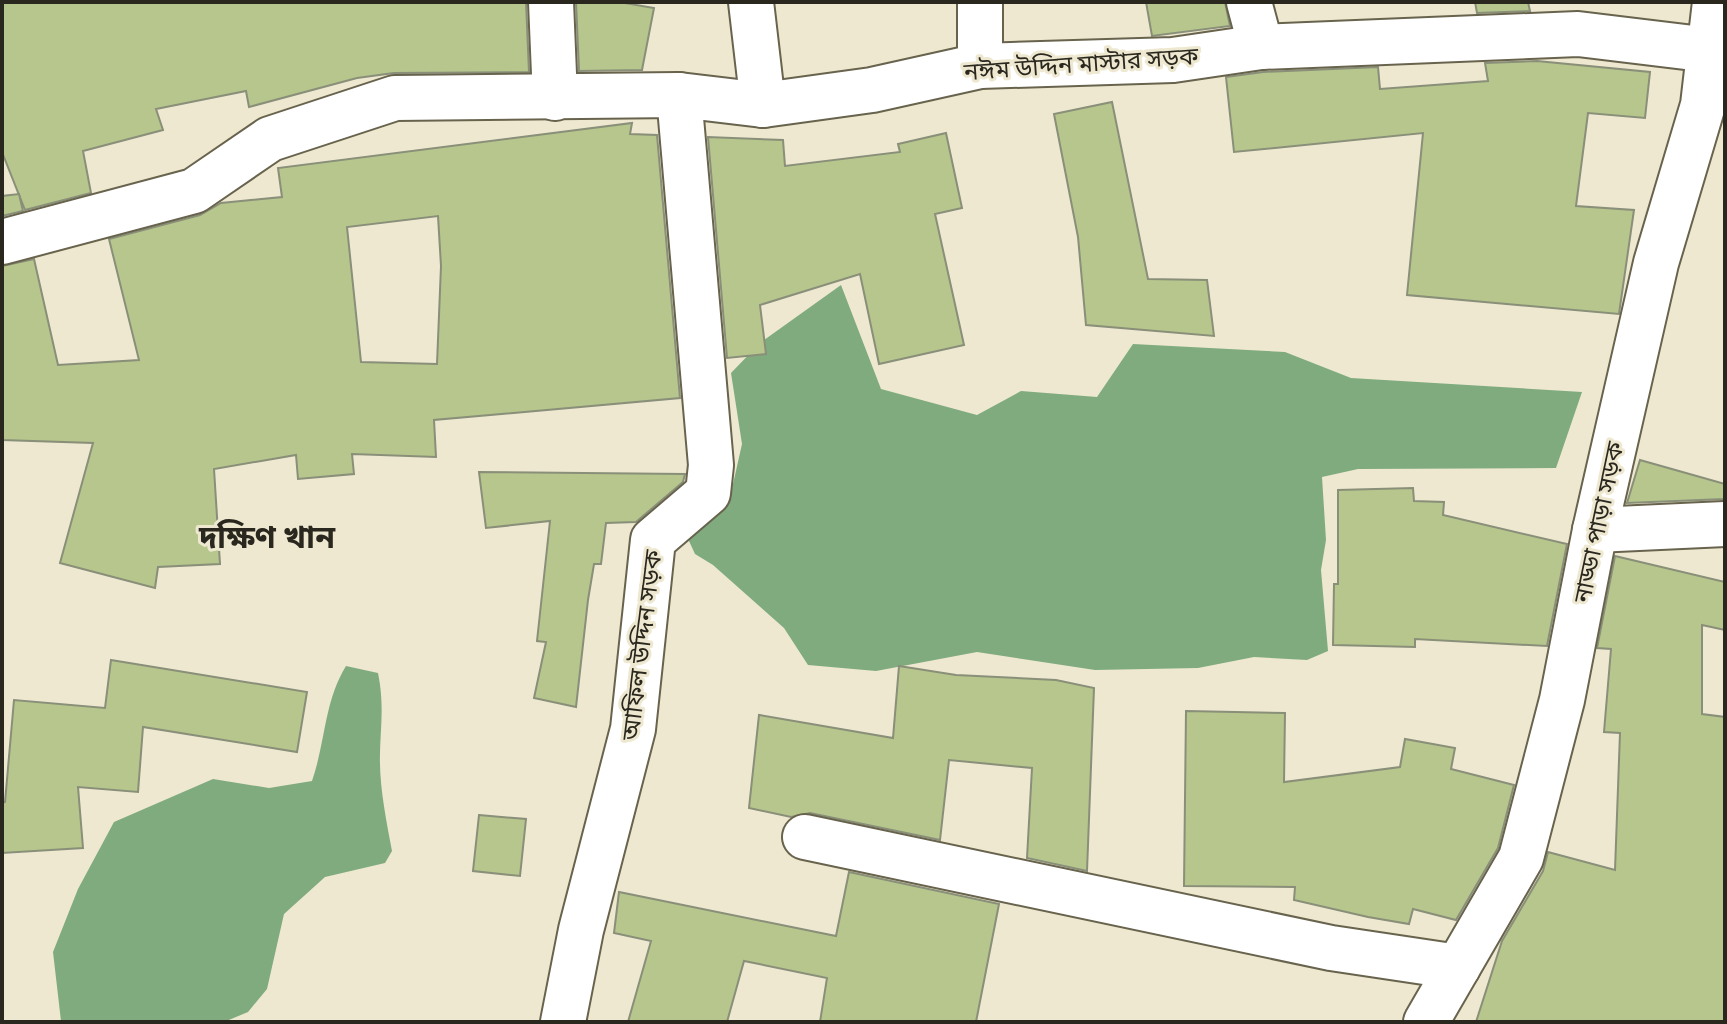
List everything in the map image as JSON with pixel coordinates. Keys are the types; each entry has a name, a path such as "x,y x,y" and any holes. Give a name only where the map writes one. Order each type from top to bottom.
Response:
{"street":[{"path":"551,2 555,98"},
{"path":"751,2 763,105"},
{"path":"980,2 980,66"},
{"path":"1249,2 1261,47"},
{"name":"নাড্ডা পাড়া সড়ক","path":"1426,1022 1521,858 1562,700 1595,530 1656,263 1714,106 1710,50 1715,2"},
{"name":"নঈম উদ্দিন মাস্টার সড়ক","path":"2,242 194,191 270,139 395,98 679,95 763,105 872,90 980,66 1173,60 1261,47 1578,34 1710,50"},
{"name":"আফিল উদ্দিন সড়ক","path":"563,1022 581,930 633,729 653,540 708,493 711,465 679,95"},
{"path":"1595,530 1725,524"},
{"path":"805,837 1331,948 1458,967"}],"shaded area":[{"path":"841,285 881,389 977,415 1021,391 1097,397 1133,344 1285,352 1351,378 1582,392 1556,468 1358,469 1322,477 1326,540 1321,570 1328,651 1307,660 1254,657 1198,668 1095,670 977,652 876,671 808,665 784,628 713,565 695,554 683,528 692,508 731,493 742,444 731,373 760,343"},
{"path":"346,666 378,673 382,703 381,777 392,851 385,863 325,877 284,914 267,989 248,1012 224,1022 56,1022 61,1021 53,952 78,889 114,822 213,779 269,788 312,781 333,693"}],"building":[{"path":"2,2 526,2 529,72 394,73 357,78 249,107 246,91 156,109 163,130 83,151 91,193 25,210 2,152"},
{"path":"576,2 619,2 654,8 642,70 579,71"},
{"path":"1146,2 1225,2 1230,26 1152,36"},
{"path":"1475,2 1528,2 1530,11 1477,13"},
{"path":"1537,61 1650,72 1645,118 1588,113 1576,206 1634,210 1619,314 1407,295 1423,133 1234,152 1226,77 1263,72 1378,67 1380,89 1488,81 1485,63"},
{"path":"1112,102 1148,279 1207,280 1214,336 1086,325 1078,237 1054,114"},
{"path":"632,123 630,134 657,135 680,398 434,420 436,457 352,454 354,474 298,479 296,455 214,469 220,564 158,567 155,588 60,563 93,443 2,440 2,266 34,259 58,365 139,360 109,239 200,215 221,203 282,197 278,168","holes":["438,216 441,266 437,364 361,362 347,227"]},
{"path":"946,133 962,208 935,214 964,345 879,364 860,274 760,305 766,354 727,358 708,137 783,140 785,166 900,152 898,144"},
{"path":"19,194 23,211 2,216 2,196"},
{"path":"1640,460 1725,484 1725,499 1627,503"},
{"path":"479,472 685,474 683,482 636,522 606,523 601,564 594,564 588,600 576,707 534,698 546,642 537,641 550,521 486,528"},
{"path":"1413,488 1414,501 1444,502 1443,515 1567,544 1547,646 1415,639 1415,647 1333,645 1334,584 1338,584 1338,490"},
{"path":"1615,556 1725,582 1725,630 1702,625 1702,714 1725,717 1725,1022 1476,1022 1502,941 1543,871 1548,852 1615,870 1620,733 1604,732 1611,649 1597,648"},
{"path":"111,660 307,692 297,752 143,727 138,792 78,787 83,848 2,853 2,803 5,802 14,700 105,708"},
{"path":"899,666 956,675 1056,680 1094,688 1087,871 1027,858 1032,768 949,760 940,840 810,813 791,817 749,808 759,715 893,738"},
{"path":"1186,711 1285,713 1284,782 1400,767 1405,739 1455,748 1451,769 1514,785 1498,848 1456,920 1413,909 1409,924 1368,917 1294,900 1295,887 1184,886"},
{"path":"479,815 526,819 520,876 473,871"},
{"path":"849,872 999,904 976,1022 820,1022 827,978 744,961 727,1022 628,1022 651,941 614,933 619,892 836,936"}],"district":[{"name":"দক্ষিণ খান","path":"267,536"}]}
